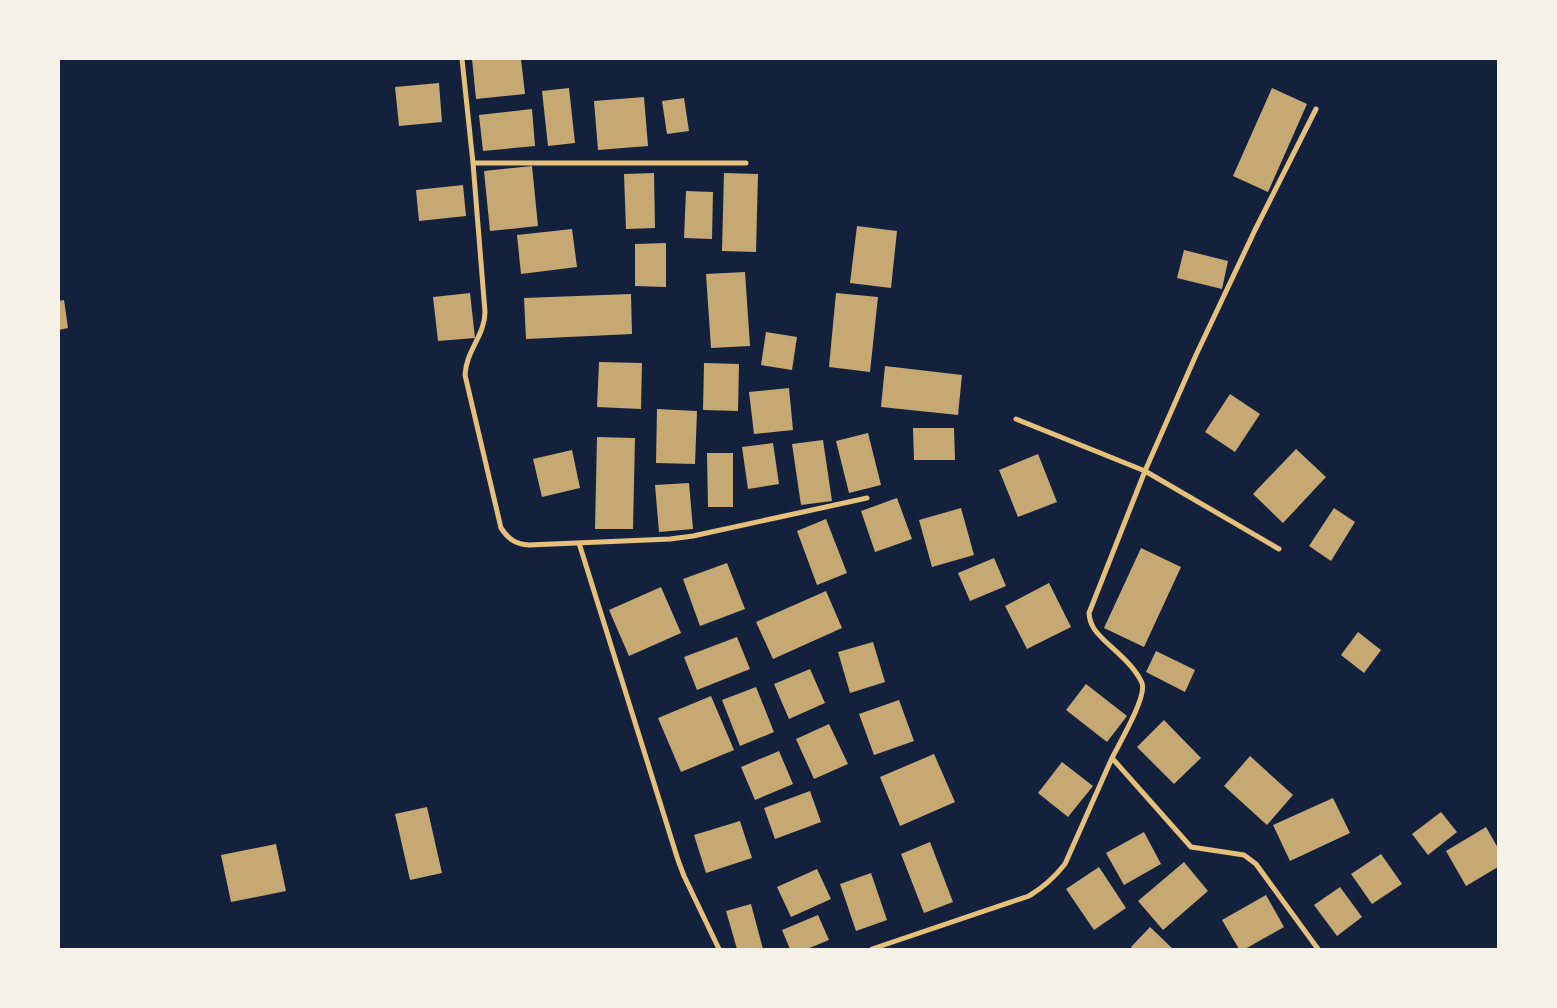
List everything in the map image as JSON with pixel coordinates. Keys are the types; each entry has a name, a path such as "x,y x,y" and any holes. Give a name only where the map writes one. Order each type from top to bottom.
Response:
{"street":[{"path":"462,59 473,163 485,319 483,327 467,358 465,375 501,528 508,538 518,544 529,546 670,539 693,536 867,498"},
{"path":"872,949 1028,896 1044,887 1065,864 1112,758 1140,703 1143,685 1133,668 1095,630 1090,622 1089,613 1145,471 1200,346 1255,230 1316,110"},
{"path":"473,163 746,164"},
{"path":"1016,419 1145,471 1279,549"},
{"path":"579,543 678,860 719,949"},
{"path":"1112,758 1191,847 1244,855 1256,864 1318,949"}],"building":[{"path":"472,59 521,59 525,94 476,99"},
{"path":"439,83 442,122 399,126 395,87"},
{"path":"569,88 575,143 548,146 542,91"},
{"path":"1272,88 1307,104 1268,192 1233,176"},
{"path":"644,97 648,146 598,150 594,101"},
{"path":"684,98 689,131 667,134 662,101"},
{"path":"532,109 535,146 483,151 479,115"},
{"path":"532,166 538,226 490,231 484,171"},
{"path":"654,173 655,228 626,229 624,174"},
{"path":"724,173 758,174 756,252 722,251"},
{"path":"463,185 466,216 419,221 416,190"},
{"path":"686,191 713,192 712,239 684,238"},
{"path":"857,226 897,231 891,288 850,283"},
{"path":"572,229 577,267 521,274 517,235"},
{"path":"666,243 666,287 635,286 635,244"},
{"path":"1184,250 1228,261 1222,289 1177,278"},
{"path":"745,272 750,346 711,348 706,274"},
{"path":"470,293 475,338 438,341 433,297"},
{"path":"836,293 878,297 870,372 829,367"},
{"path":"631,294 632,334 526,339 524,298"},
{"path":"64,300 68,328 59,330 59,301"},
{"path":"766,332 797,337 792,370 761,365"},
{"path":"599,362 642,363 641,409 597,407"},
{"path":"704,363 739,364 738,411 703,410"},
{"path":"885,366 962,375 958,415 881,407"},
{"path":"789,388 793,430 754,434 749,392"},
{"path":"1230,394 1260,414 1235,452 1205,432"},
{"path":"657,409 697,411 695,464 656,463"},
{"path":"913,428 954,428 955,460 914,460"},
{"path":"868,433 881,485 849,493 836,441"},
{"path":"597,437 635,438 633,529 595,529"},
{"path":"823,440 832,501 801,505 792,444"},
{"path":"773,443 779,484 748,489 742,447"},
{"path":"1296,449 1326,477 1283,523 1253,494"},
{"path":"572,450 580,488 542,497 533,459"},
{"path":"707,453 733,453 733,507 708,507"},
{"path":"1038,454 1057,502 1018,517 999,470"},
{"path":"689,483 693,529 659,532 655,485"},
{"path":"897,498 912,539 875,552 861,511"},
{"path":"961,508 974,555 932,567 919,520"},
{"path":"1334,508 1355,522 1331,561 1309,546"},
{"path":"826,519 847,573 817,585 797,531"},
{"path":"1141,548 1181,567 1144,647 1104,628"},
{"path":"994,558 1006,586 970,601 958,573"},
{"path":"727,563 745,609 700,626 683,579"},
{"path":"1049,583 1071,627 1027,649 1005,606"},
{"path":"661,587 681,633 629,656 609,610"},
{"path":"826,591 842,628 773,659 756,622"},
{"path":"1358,632 1381,650 1364,673 1341,655"},
{"path":"737,637 750,669 697,690 684,657"},
{"path":"873,642 885,682 850,693 838,652"},
{"path":"1156,651 1195,670 1185,692 1146,672"},
{"path":"810,669 825,703 789,719 774,684"},
{"path":"1086,684 1127,716 1107,742 1066,710"},
{"path":"756,687 774,732 740,746 722,700"},
{"path":"711,696 734,750 681,772 658,718"},
{"path":"899,700 914,741 874,755 859,714"},
{"path":"1164,720 1201,758 1174,784 1137,747"},
{"path":"829,724 848,764 814,779 796,739"},
{"path":"779,751 793,784 755,800 741,767"},
{"path":"934,754 955,802 900,826 880,777"},
{"path":"1250,756 1293,795 1267,825 1224,786"},
{"path":"1062,762 1093,786 1068,817 1038,793"},
{"path":"810,791 821,822 775,839 764,808"},
{"path":"1333,798 1350,833 1290,861 1273,825"},
{"path":"427,807 442,873 410,880 395,814"},
{"path":"1441,812 1457,832 1428,855 1412,834"},
{"path":"740,821 752,858 706,873 694,835"},
{"path":"1486,827 1498,848 1498,867 1466,886 1446,851"},
{"path":"1144,832 1161,864 1124,885 1106,853"},
{"path":"930,842 953,902 924,913 901,854"},
{"path":"276,844 286,891 231,902 221,855"},
{"path":"1381,854 1402,884 1372,904 1351,874"},
{"path":"1184,862 1208,891 1163,930 1138,901"},
{"path":"1099,867 1126,908 1094,930 1066,889"},
{"path":"817,869 831,899 791,917 777,887"},
{"path":"871,873 887,920 856,931 840,884"},
{"path":"1340,887 1362,917 1337,936 1314,905"},
{"path":"1266,895 1284,927 1245,949 1239,949 1222,920"},
{"path":"751,904 763,949 737,949 726,911"},
{"path":"818,915 829,940 807,949 790,949 782,930"},
{"path":"1150,927 1173,949 1133,949 1131,947"}]}
